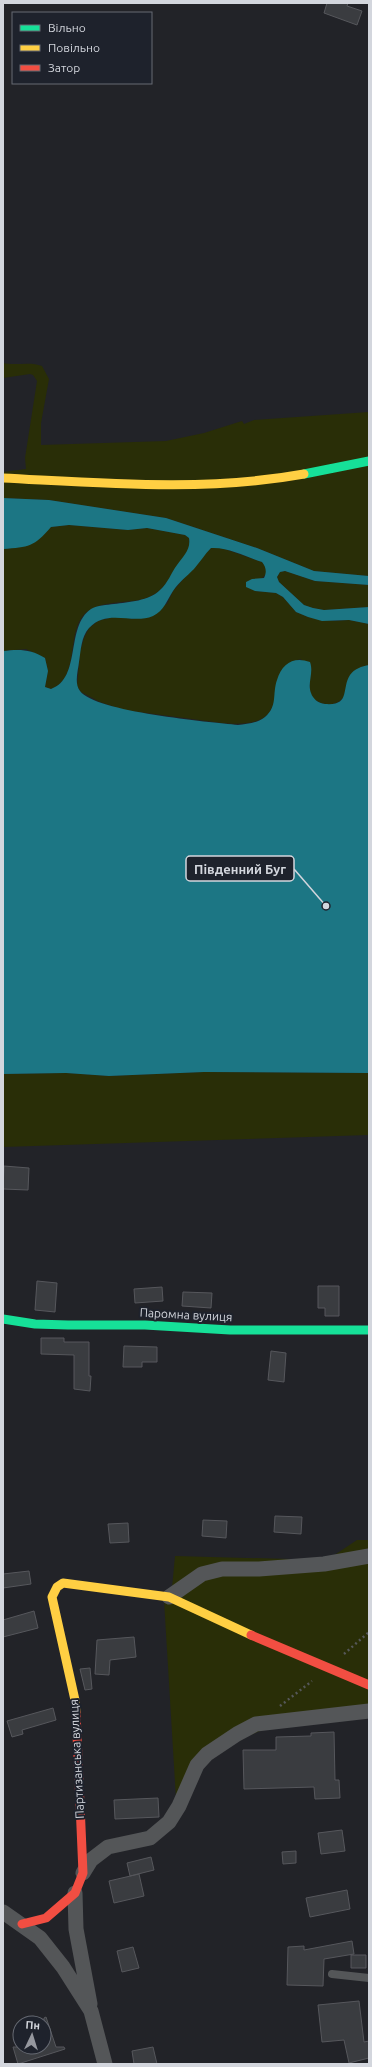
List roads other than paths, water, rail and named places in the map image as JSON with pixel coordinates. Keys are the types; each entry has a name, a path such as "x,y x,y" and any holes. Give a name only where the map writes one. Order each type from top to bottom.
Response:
{"street":[{"path":"3,478 181,484 232,482 279,478 369,461"},
{"name":"Паромна вулиця","path":"3,1319 28,1324 53,1326 134,1325 231,1330 342,1328 369,1330"},
{"path":"169,1597 202,1574 222,1569 259,1569 324,1564 369,1556"},
{"name":"Партизанська вулиця","path":"105,2064 91,2011 76,1929 75,1893 83,1873 75,1700 52,1597 57,1588 63,1583 169,1597"},
{"path":"169,1597 269,1643 369,1686"},
{"path":"83,1873 92,1860 108,1848 150,1838 169,1822 179,1806 197,1765 207,1754 237,1734 256,1724 369,1711"},
{"name":"Партизанська вулиця","path":"22,1924 46,1918 75,1893"},
{"name":"Партизанська вулиця","path":"3,1912 40,1938 63,1967 91,2011"}],"lane":[{"path":"332,1974 369,1978"}],"water":[{"path":"3,498 49,500 166,518 257,548 314,571 369,576 369,585 315,581 285,571 280,572 277,577 279,582 304,605 324,610 369,607 369,624 349,620 322,621 296,612 283,597 276,593 255,591 246,587 246,582 252,579 264,578 266,570 262,562 224,549 211,548 194,569 175,588 163,608 157,614 137,619 104,619 96,622 89,628 84,635 82,644 77,673 77,684 80,691 90,698 107,705 154,715 238,725 259,721 269,713 272,709 279,674 289,662 304,660 310,662 311,693 316,700 325,704 339,702 344,696 347,680 350,675 358,668 369,665 369,1073 204,1072 109,1076 66,1073 3,1074 3,651 25,650 40,655 45,658 48,671 45,687 51,689 61,683 67,674 78,628 83,617 91,609 102,605 126,603 145,599 155,594 163,587 186,553 189,546 189,538 185,535 147,528 128,530 69,525 51,527 40,539 30,545 19,548 3,549"}],"place":[{"name":"Південний Буг","path":"326,906"}]}
